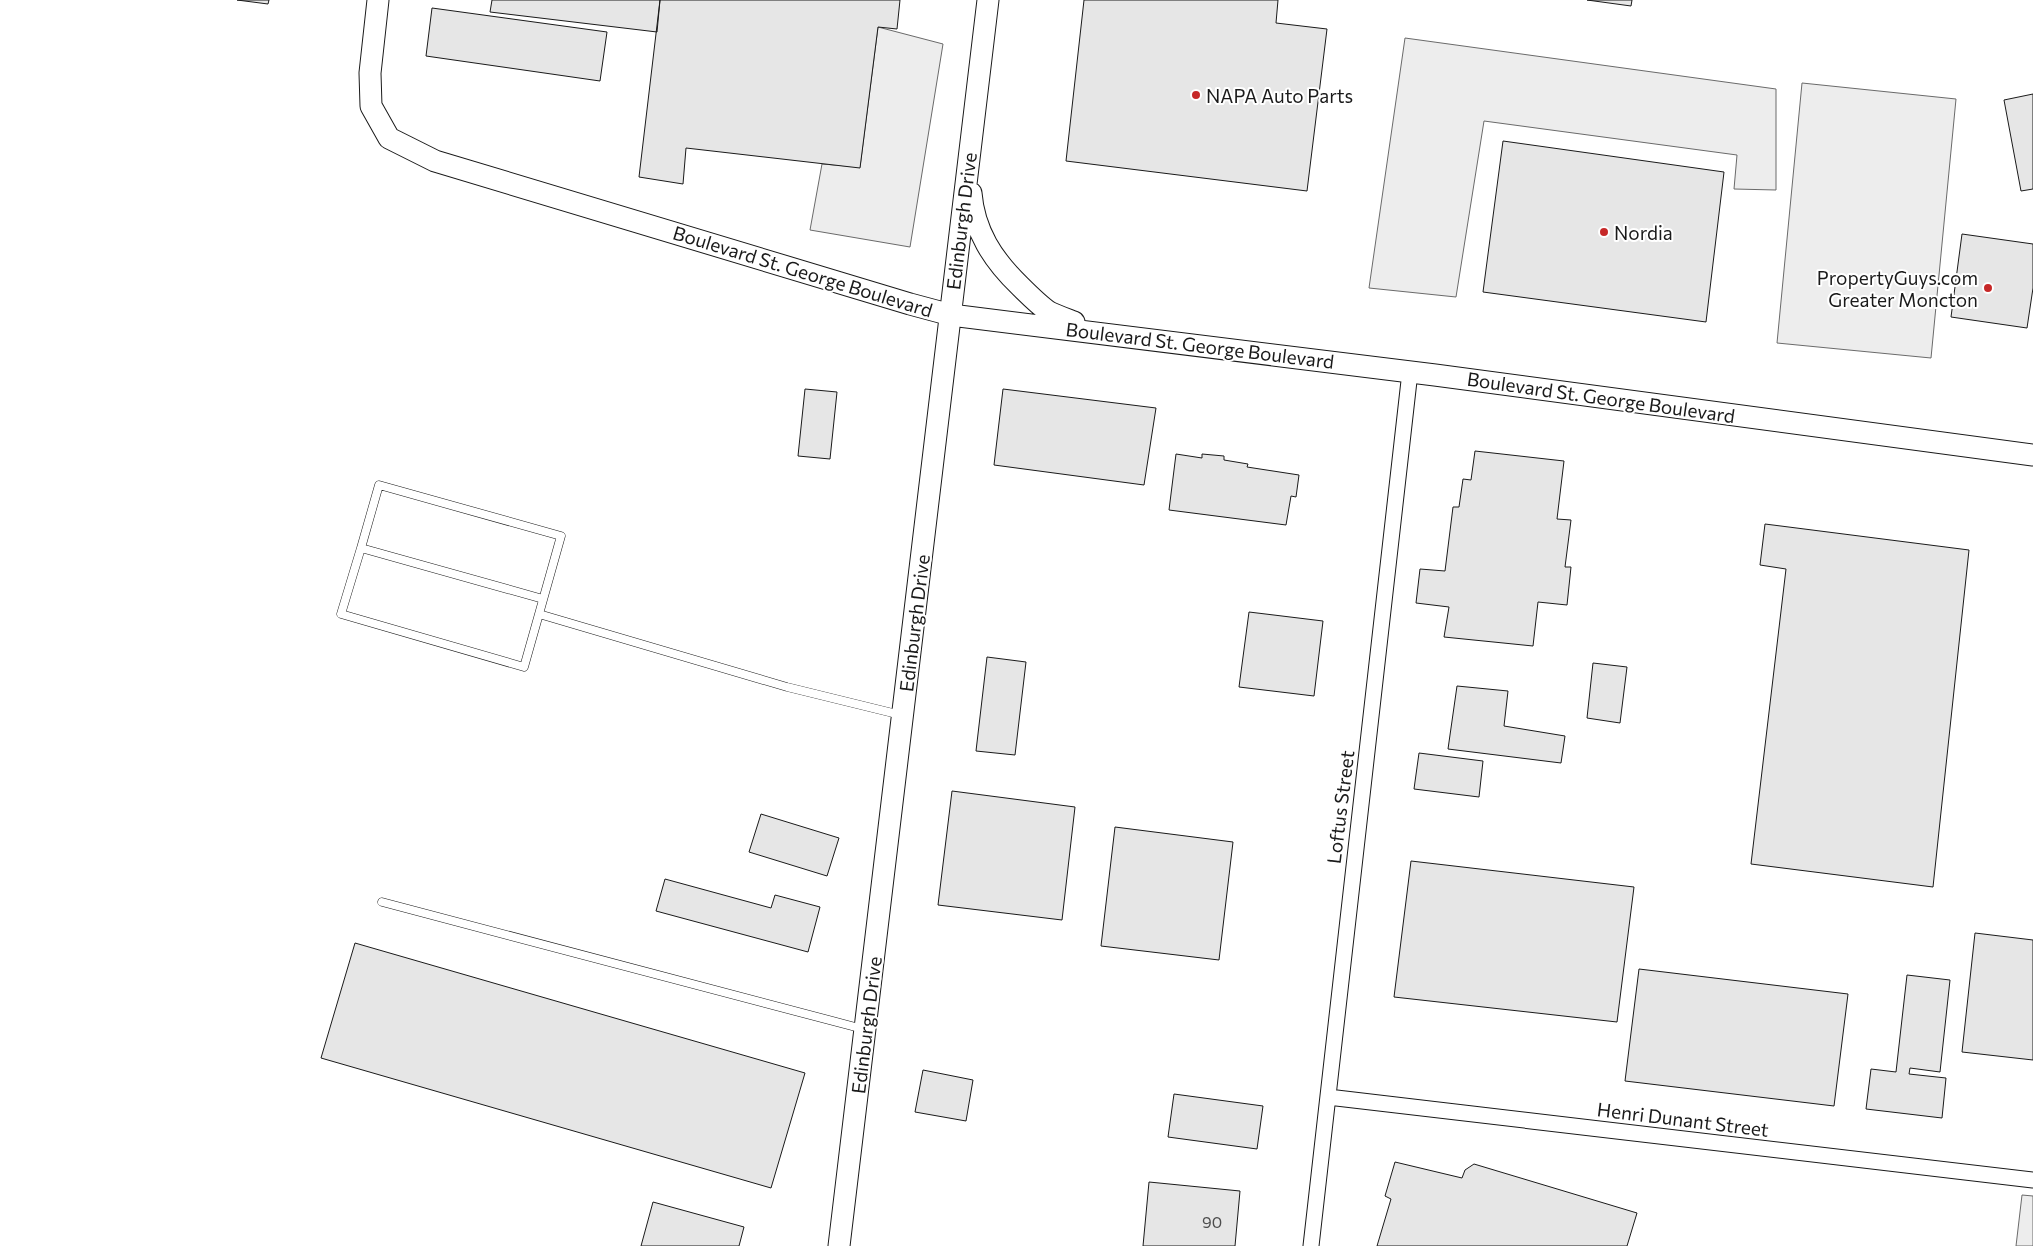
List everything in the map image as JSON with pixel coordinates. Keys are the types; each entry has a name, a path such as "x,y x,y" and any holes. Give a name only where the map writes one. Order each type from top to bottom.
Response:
{"street":[{"name":"Boulevard St. George Boulevard","path":"378,0 370,74 371,106 389,138 435,160 951,315 1410,372 2033,454"},
{"name":"Edinburgh Drive","path":"839,1246 988,0"},
{"path":"969,161 972,208 982,236 992,256 1022,289 1049,312 1100,333"},
{"name":"Loftus Street","path":"1311,1246 1410,372"},
{"name":"Henri Dunant Street","path":"1328,1098 2033,1180"}],"lane":[{"path":"379,485 561,536 543,599 524,667 341,614 379,485"},
{"path":"361,548 543,599"},
{"path":"539,614 786,687 903,716"},
{"path":"382,902 865,1030"}],"shaded area":[{"path":"878,27 943,44 910,247 810,230 822,164 860,167"},
{"path":"1405,38 1776,89 1776,190 1734,189 1737,155 1484,121 1456,297 1369,288"},
{"path":"1802,83 1956,99 1931,358 1777,343"},
{"path":"2022,1195 2033,1196 2033,1246 2016,1246"}],"building":[{"path":"237,0 269,0 268,4"},
{"path":"492,0 660,0 657,32 490,12"},
{"path":"660,0 900,0 897,29 878,27 860,168 686,148 683,184 639,177"},
{"name":"NAPA Auto Parts","path":"1084,0 1278,0 1276,23 1327,29 1307,191 1066,161"},
{"path":"1587,0 1632,0 1631,6"},
{"path":"432,8 607,32 600,81 426,56"},
{"path":"2033,94 2033,189 2021,191 2004,100"},
{"name":"Nordia","path":"1503,141 1724,172 1706,322 1483,292"},
{"path":"1962,234 2033,244 2033,288 2027,328 1951,317"},
{"path":"805,389 837,392 830,459 798,456"},
{"path":"1003,389 1156,408 1144,485 994,465"},
{"path":"1475,451 1564,461 1557,519 1571,520 1565,567 1571,567 1567,605 1538,602 1533,646 1444,637 1449,607 1416,603 1420,569 1445,571 1453,507 1459,507 1463,479 1471,480"},
{"path":"1176,454 1202,458 1202,454 1224,456 1224,460 1248,464 1247,467 1299,475 1296,497 1291,496 1286,525 1169,510"},
{"path":"1765,524 1969,550 1933,887 1751,864 1786,569 1760,565"},
{"path":"1249,612 1323,621 1314,696 1239,687"},
{"path":"987,657 1026,662 1015,755 976,751"},
{"path":"1593,663 1627,667 1620,723 1587,718"},
{"path":"1457,686 1508,691 1504,726 1565,736 1561,763 1448,749"},
{"path":"1419,753 1483,761 1479,797 1414,789"},
{"path":"952,791 1075,807 1062,920 938,905"},
{"path":"761,814 839,838 827,876 749,852"},
{"path":"1115,827 1233,842 1219,960 1101,946"},
{"path":"1411,861 1634,887 1617,1022 1394,997"},
{"path":"665,879 771,908 775,895 820,907 808,952 656,911"},
{"path":"1975,933 2033,940 2033,1060 1962,1052"},
{"path":"355,943 805,1073 771,1188 321,1058"},
{"path":"1639,969 1848,994 1834,1106 1625,1081"},
{"path":"1907,975 1950,980 1940,1072 1910,1068 1909,1074 1946,1078 1942,1118 1866,1109 1871,1069 1896,1072"},
{"path":"923,1070 973,1080 966,1121 915,1112"},
{"path":"1174,1094 1263,1106 1257,1149 1168,1137"},
{"path":"1395,1162 1462,1178 1465,1170 1474,1164 1637,1213 1627,1246 1377,1246 1391,1199 1385,1196"},
{"path":"1149,1182 1240,1191 1235,1246 1143,1246"},
{"path":"653,1202 744,1227 739,1246 641,1246"}],"place":[{"name":"NAPA Auto Parts","path":"1196,95"},
{"name":"Nordia","path":"1604,232"},
{"name":"PropertyGuys.com Greater Moncton","path":"1988,288"}]}
